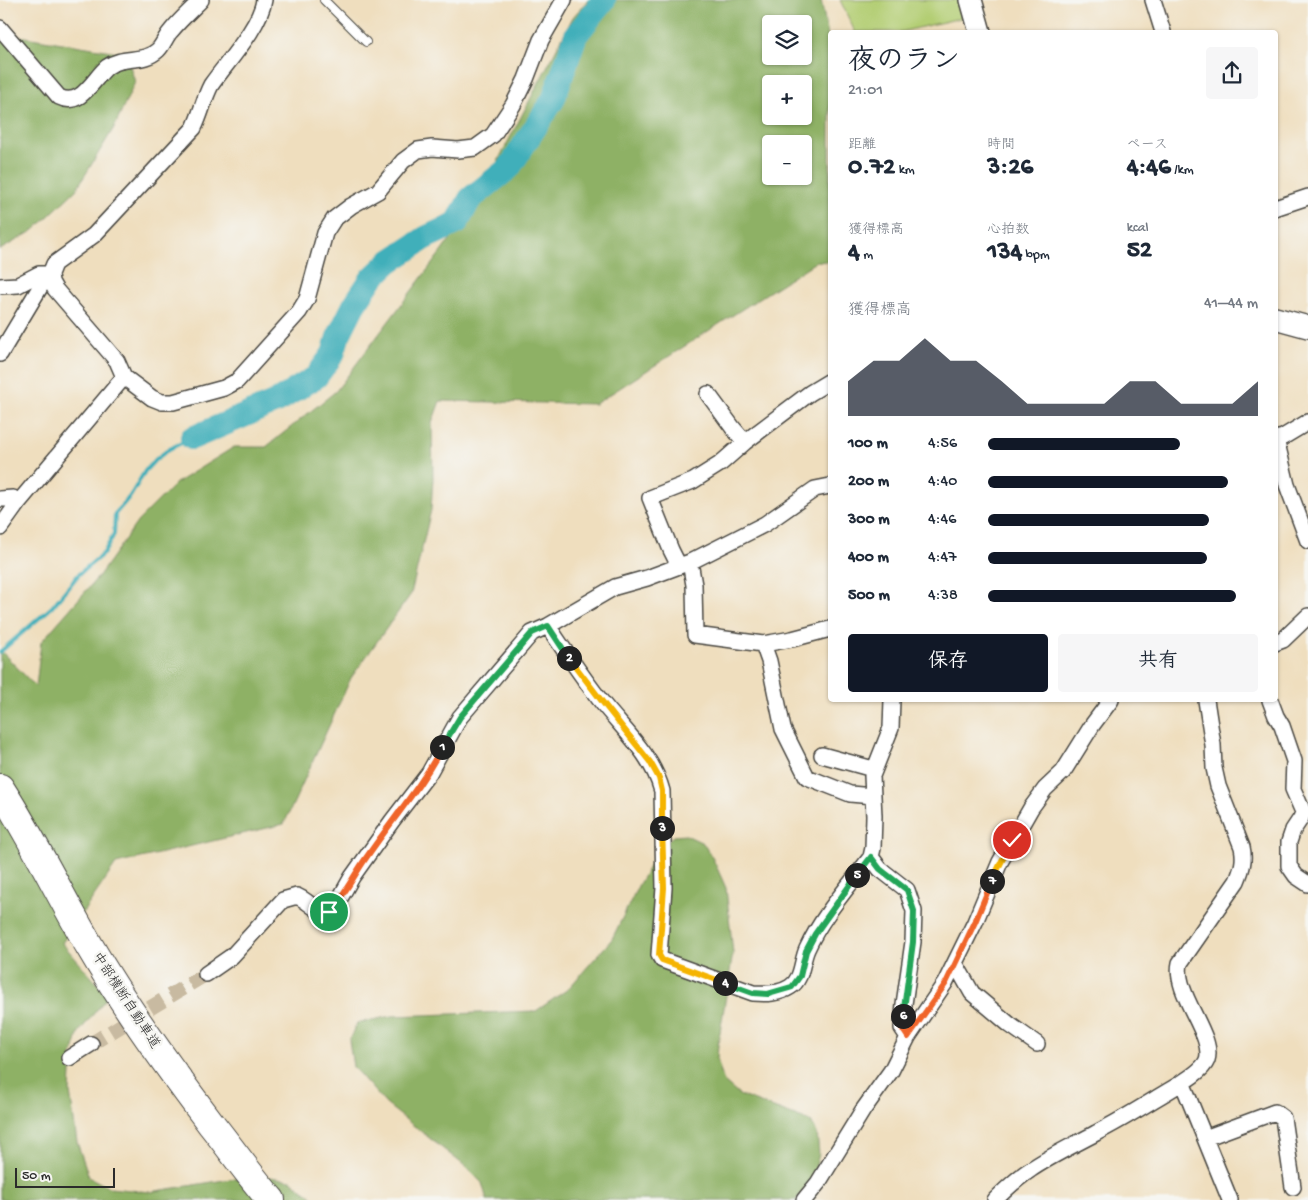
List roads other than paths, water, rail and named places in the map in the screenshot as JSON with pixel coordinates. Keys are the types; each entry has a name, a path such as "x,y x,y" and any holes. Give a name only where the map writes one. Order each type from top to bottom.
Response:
{"highway":[{"name":"中部横断自動車道","path":"0,788 14,809 89,946 120,996 187,1092 270,1200"}],"main road":[{"path":"971,0 979,30"},
{"path":"1278,319 1308,327"}],"street":[{"path":"0,28 59,97 65,100 74,100 81,96 105,69 112,64 124,60 144,58 158,50 171,30 201,0"},
{"path":"0,354 50,274 54,264 94,235 194,128 211,84 255,24 263,8 264,0"},
{"path":"50,274 51,282 55,289 117,361 124,377 152,398 162,402 173,402 224,388 237,381 299,312 307,299 325,233 334,219 351,206 378,191 403,161 418,150 432,148 458,150 475,148 493,135 513,105 526,79 541,40 564,0"},
{"path":"1154,0 1162,30"},
{"path":"1278,207 1308,198"},
{"path":"0,286 18,285 39,274 50,274"},
{"path":"0,528 124,377"},
{"path":"828,382 810,393 745,442 720,464 693,480 650,498 671,550 685,564 694,584 695,635 763,644 828,630"},
{"path":"708,394 732,428 745,442"},
{"path":"1278,438 1308,422"},
{"path":"1278,447 1287,485 1308,540"},
{"path":"206,974 232,956 283,900 297,896 303,898 322,913 329,912 335,907 352,877 429,773 460,717 532,633 548,626 615,587 685,564 765,524 815,489 828,486"},
{"path":"0,499 13,498 18,504"},
{"path":"1278,642 1308,616"},
{"path":"548,626 576,668 650,762 659,778 662,791 664,888 659,955 662,960 753,993 768,994 792,987 800,976 806,951 815,934 871,857 874,848 873,769 892,728 892,702"},
{"path":"763,644 771,669 783,729 807,777 850,794 873,796"},
{"path":"804,1200 818,1183 863,1110 891,1071 908,1037 934,1001 975,922 1000,862 1031,808 1063,772 1093,724 1110,702"},
{"path":"995,1200 1029,1170 1116,1123 1182,1082 1203,1066 1206,1061 1208,1054 1197,1021 1180,984 1178,973 1180,963 1237,881 1243,866 1244,856 1218,786 1206,702"},
{"path":"1271,702 1282,726 1294,761 1293,789 1303,812 1289,842 1289,866 1296,876 1308,884"},
{"path":"822,755 873,769"},
{"path":"871,857 880,869 907,890 914,911 902,1028 908,1037"},
{"path":"955,963 972,993 1010,1025 1037,1044"},
{"path":"69,1058 91,1044"},
{"path":"1182,1082 1230,1200"},
{"path":"1206,1138 1275,1112 1283,1118 1293,1188"}],"lane":[{"path":"324,0 366,42"}],"waterway":[{"path":"192,438 276,402 316,377 333,354 338,337 354,305 372,278 389,262 427,237 457,223 470,199 509,168 553,100 576,35 604,0"},
{"path":"0,652 52,607 79,574 104,553 114,534 115,514 131,495 145,471 169,449 192,438"}],"tunnel":[{"path":"91,1044 206,974"}]}
